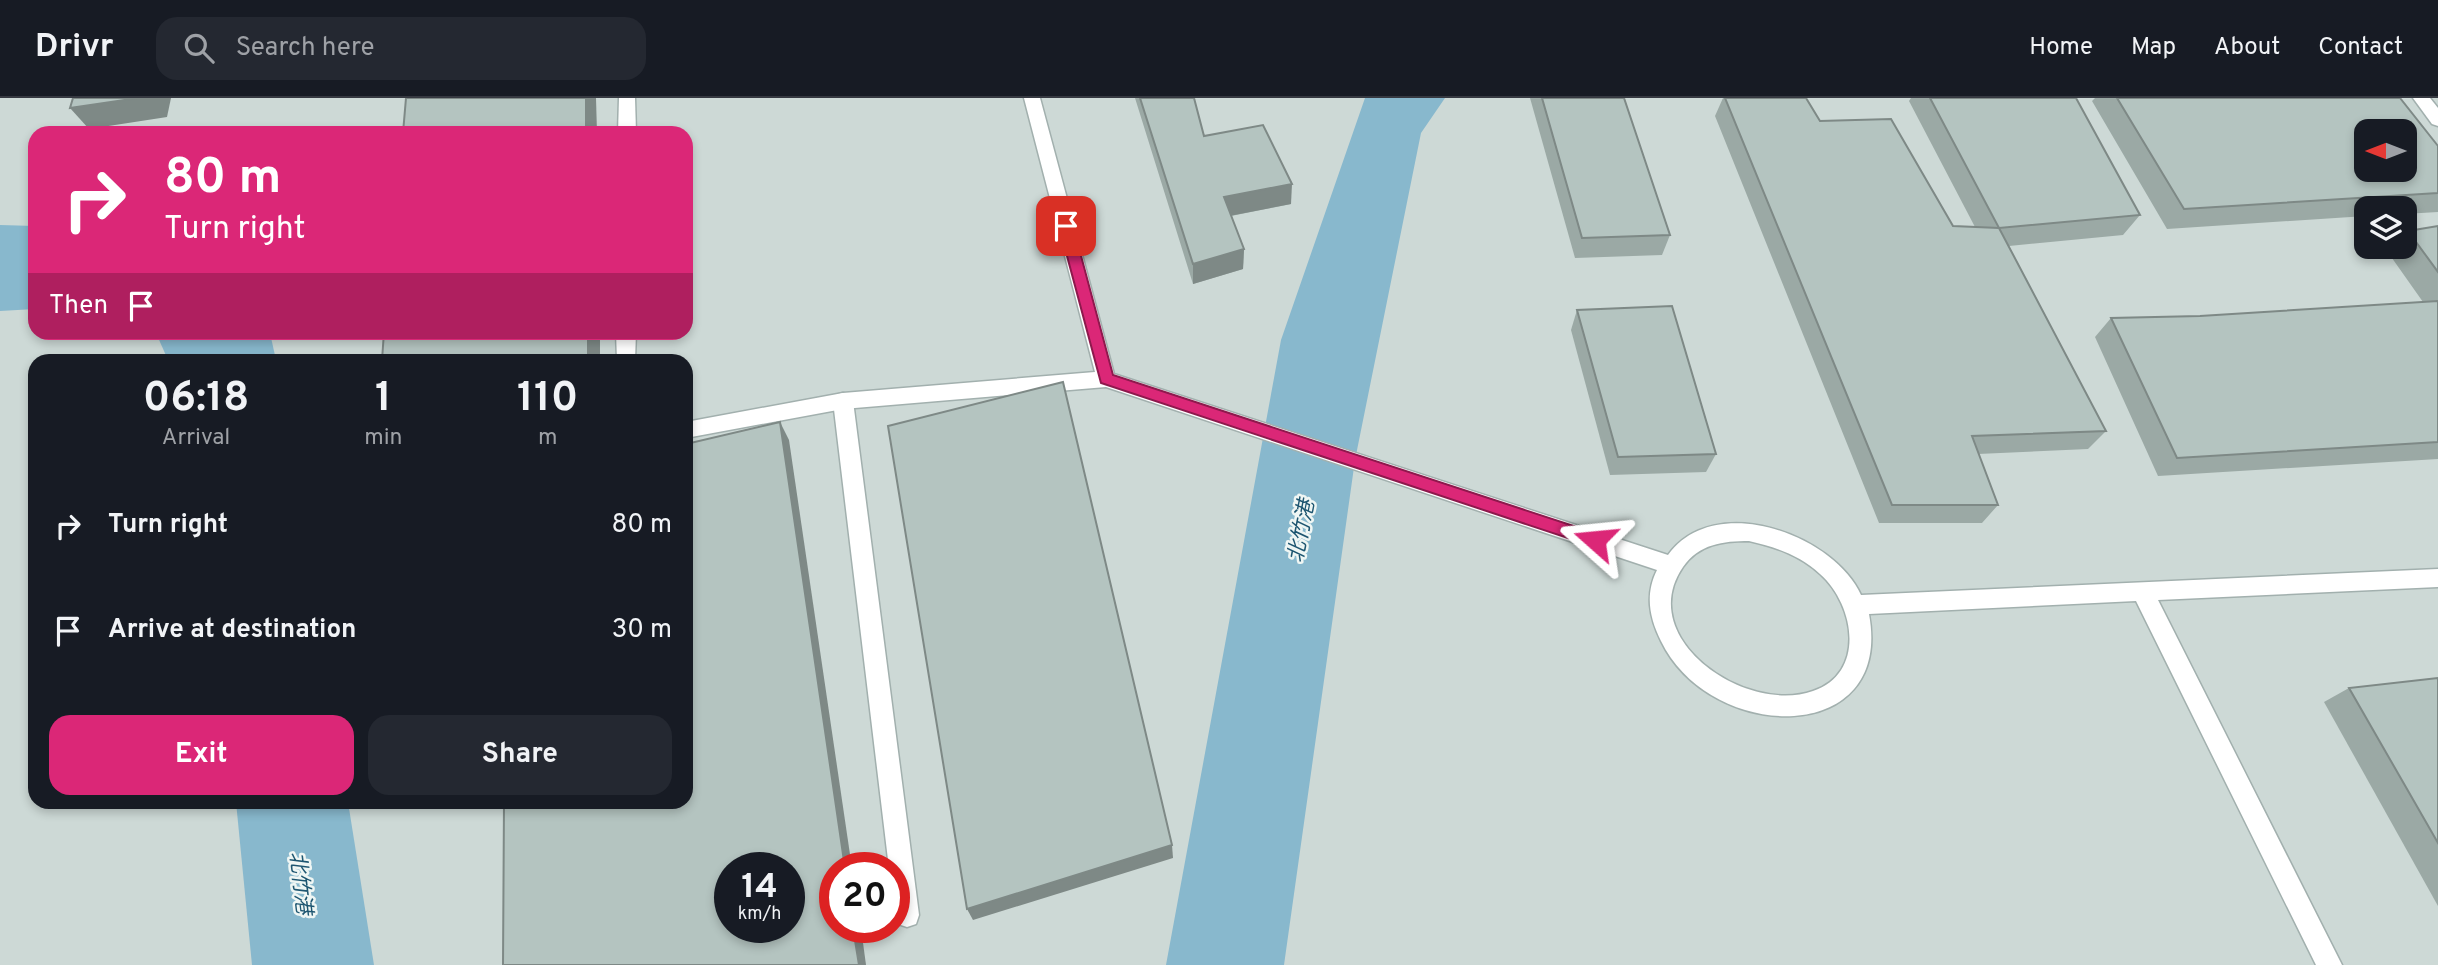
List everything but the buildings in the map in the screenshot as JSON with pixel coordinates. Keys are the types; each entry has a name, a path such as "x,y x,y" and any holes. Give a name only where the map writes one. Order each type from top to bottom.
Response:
{"street":[{"path":"627,98 627,126"},
{"path":"1032,98 1106,379"},
{"path":"2421,98 2438,120"},
{"path":"693,429 843,401 1106,379 1671,565"},
{"path":"843,401 898,852"},
{"path":"1749,532 1782,539 1812,555 1839,578 1856,605 1863,634 1859,661 1845,685 1821,700 1790,707 1756,704 1723,692 1694,672 1673,645 1661,617 1661,589 1671,565 1690,545 1717,534 1749,532"},
{"path":"1856,605 2438,578"},
{"path":"2142,591 2329,965"}],"shaded area":[{"path":"0,98 2438,98 2438,965 0,965"}],"water":[{"name":"北竹港","path":"1365,98 1445,98 1421,133 1355,460 1284,965 1166,965 1281,340"},
{"path":"0,225 28,226 28,309 0,311"},
{"path":"159,340 272,340 275,354 165,354"},
{"name":"北竹港","path":"237,809 349,809 374,965 252,965"}],"route":[{"path":"1066,226 1106,379 1595,540"}]}
